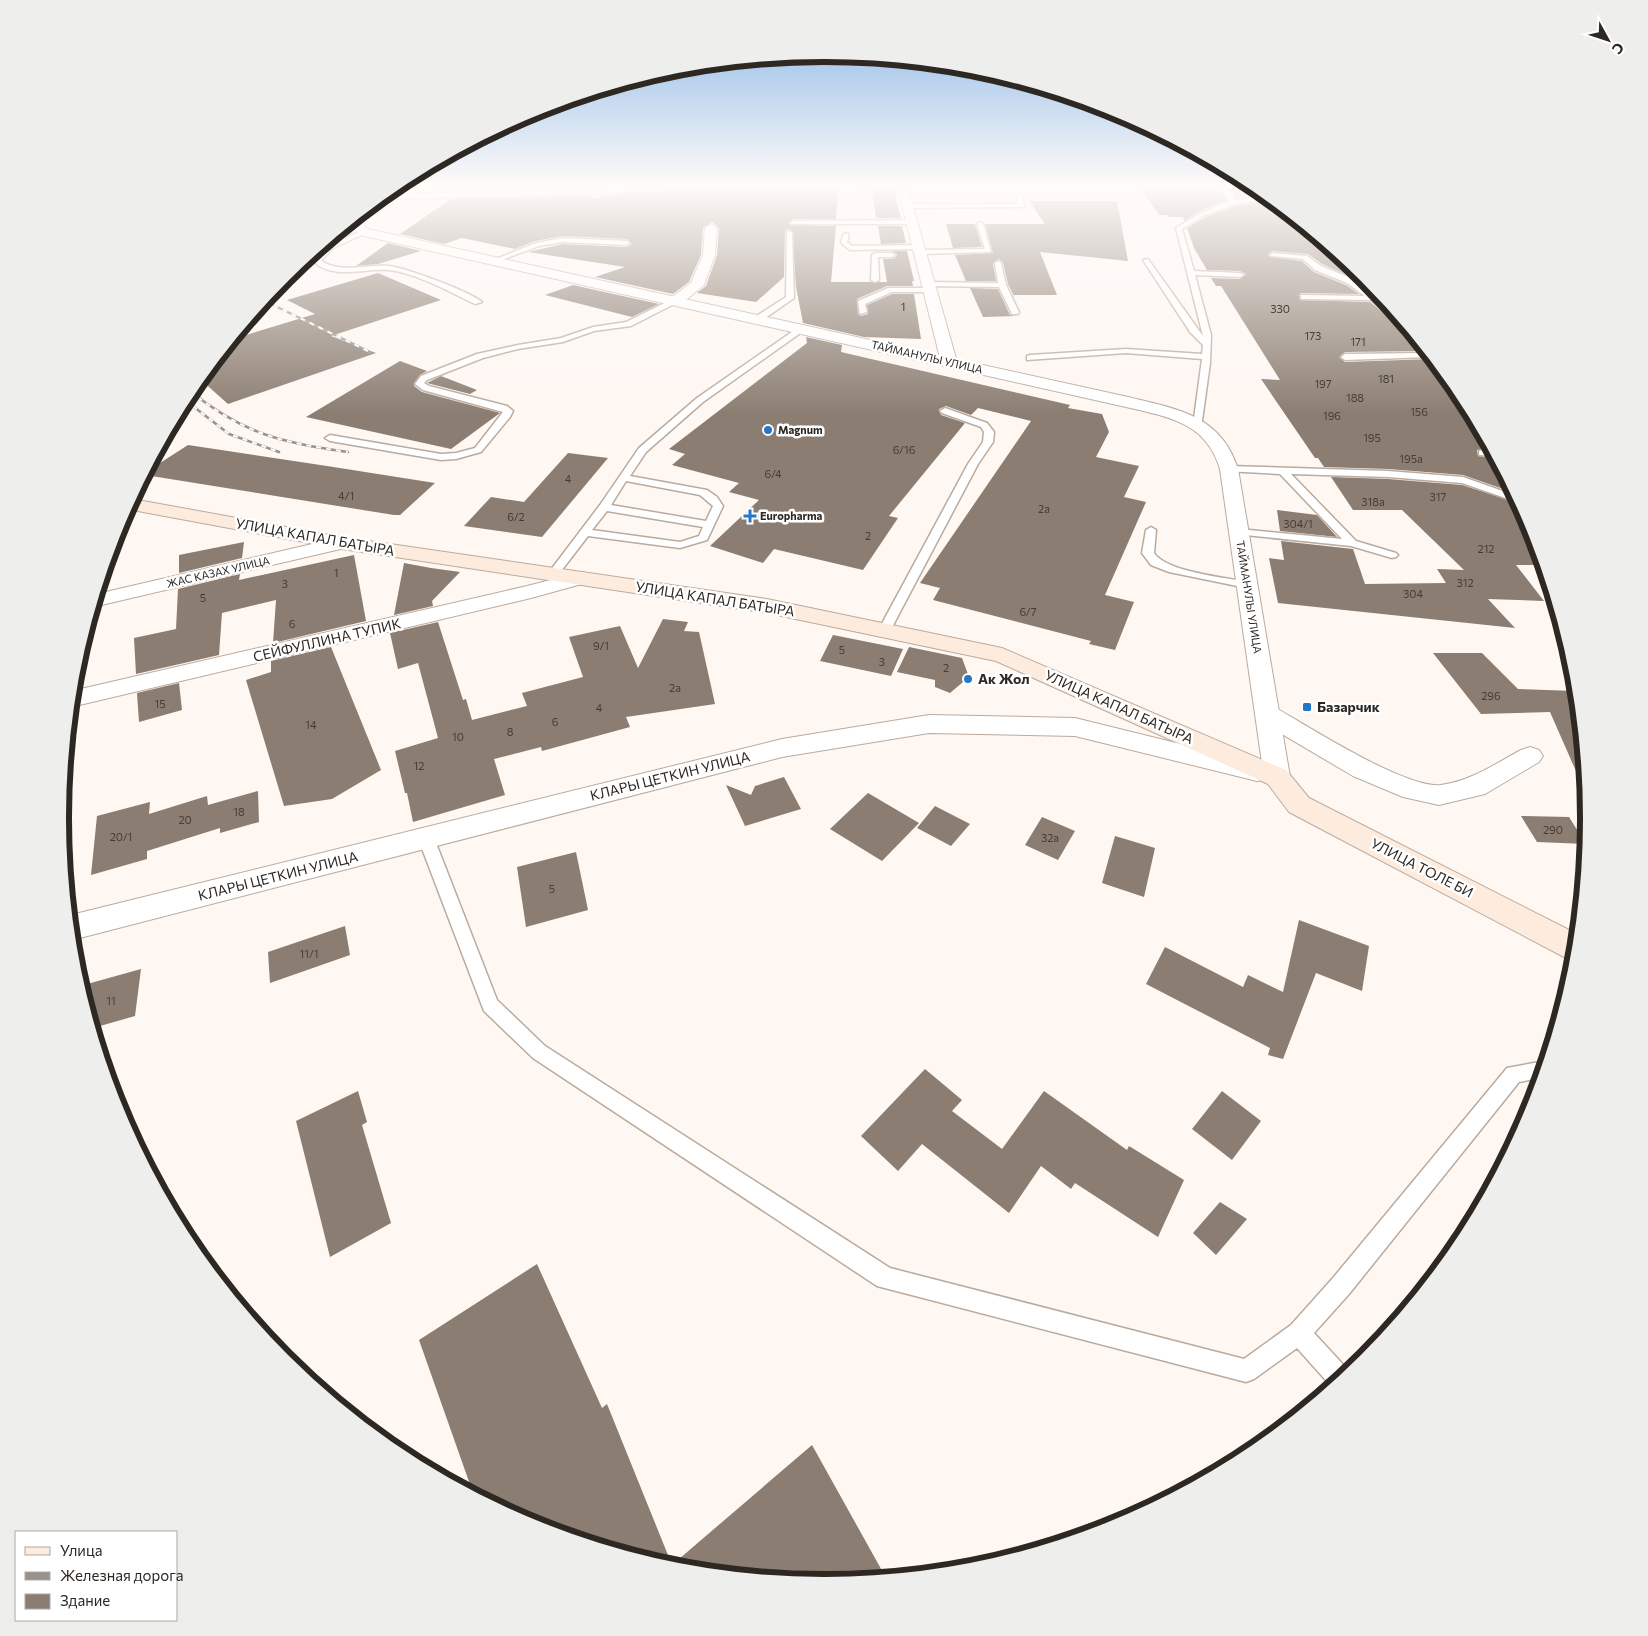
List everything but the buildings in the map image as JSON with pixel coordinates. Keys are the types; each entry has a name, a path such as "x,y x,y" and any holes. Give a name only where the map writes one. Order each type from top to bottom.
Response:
{"main road":[{"name":"УЛИЦА КАПАЛ БАТЫРА","path":"137,505 342,543 767,606 1002,655 1277,777"},
{"name":"УЛИЦА ТОЛЕ БИ","path":"1277,777 1299,804 1568,944"}],"street":[{"name":"ТАЙМАНУЛЫ УЛИЦА","path":"496,261 1128,402 1171,413 1198,426 1215,439 1224,454 1229,469 1277,777"},
{"path":"676,301 697,285 706,261"},
{"path":"922,261 949,362"},
{"name":"ЖАС КАЗАХ УЛИЦА","path":"101,600 342,543"},
{"name":"СЕЙФУЛЛИНА ТУПИК","path":"79,697 531,592 582,578"},
{"path":"1267,714 1362,768 1412,790 1439,795 1476,787 1530,756"},
{"name":"КЛАРЫ ЦЕТКИН УЛИЦА","path":"77,927 782,748 930,724 1075,727 1277,777"}],"lane":[{"path":"318,261 327,269 343,271 395,268 478,302"},
{"path":"758,319 790,298 789,261"},
{"path":"875,261 875,280"},
{"path":"1147,261 1193,330 1206,344"},
{"path":"1188,261 1207,335 1198,426"},
{"path":"1310,261 1318,268 1350,281 1371,298"},
{"path":"998,263 1002,286 1015,312"},
{"path":"1191,273 1240,275"},
{"path":"863,312 862,303 891,290 929,287 1002,286"},
{"path":"1304,297 1371,298"},
{"path":"330,438 441,457 456,456 478,450 507,416 508,411 504,408 426,388 419,384 424,378 480,356 518,346 563,340 593,329 628,324 676,301"},
{"path":"554,574 604,507 642,450 700,400 802,329"},
{"path":"1030,358 1126,351 1206,357"},
{"path":"1345,357 1421,355"},
{"path":"884,630 973,464 988,442 989,432 984,425 945,411"},
{"path":"1229,469 1388,474 1463,480 1507,496"},
{"path":"1283,471 1352,543"},
{"path":"585,532 680,545 703,538 718,506 713,499 703,492 624,478"},
{"path":"604,507 709,525"},
{"path":"1151,530 1148,553 1155,563 1173,570 1247,585"},
{"path":"1239,532 1352,543 1392,555"},
{"path":"426,838 490,1005 539,1052 885,1278 1246,1371 1299,1333 1341,1286 1514,1074 1536,1070"},
{"path":"1299,1333 1336,1373"}],"railway":[{"path":"271,304 370,352"},
{"path":"197,396 228,418 264,434 283,440 348,452"},
{"path":"192,405 229,434 279,452"}],"place":[{"name":"Magnum","path":"768,430"},
{"name":"Europharma","path":"750,516"},
{"name":"Ак Жол","path":"968,679"},
{"name":"Базарчик","path":"1307,707"}]}
